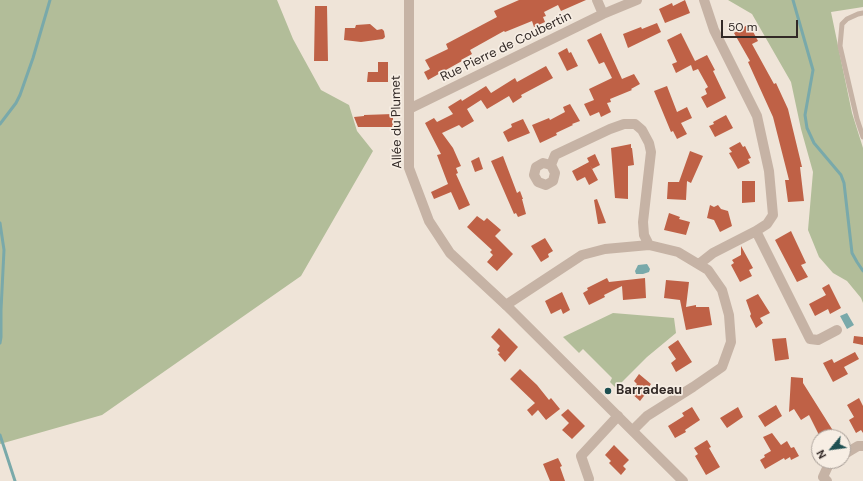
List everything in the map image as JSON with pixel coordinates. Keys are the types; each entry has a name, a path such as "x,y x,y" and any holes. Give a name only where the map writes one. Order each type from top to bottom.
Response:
{"street":[{"name":"Allée du Plumet","path":"409,0 409,168 429,220 450,253 506,305 683,481"},
{"path":"597,0 603,14"},
{"name":"Rue Pierre de Coubertin","path":"409,109 603,14 637,0"},
{"path":"698,264 713,253 767,224 772,215 769,170 757,116 714,30 704,0"},
{"path":"551,165 555,155 610,129 624,124 635,124 642,130 649,143 650,152 643,222 644,235 649,244"},
{"path":"756,231 810,339 818,340 837,330"},
{"path":"506,305 582,254 605,249 649,244 678,252 708,270 722,290 729,315 730,342 722,367 693,388 647,416 633,430"},
{"path":"589,479 580,456 618,416"},
{"path":"851,450 858,446 863,446"},
{"path":"827,469 823,477 827,481"}],"lane":[{"path":"863,13 847,18 842,24 840,46 856,119 863,137"}],"green space":[{"path":"0,0 277,0 293,39 321,90 349,105 357,131 373,151 301,276 102,415 0,444"},
{"path":"728,0 863,0 863,7 831,12 852,113 863,148 863,303 861,298 847,281 833,273 819,257 808,230 813,172 801,129 791,82 752,14"},
{"path":"613,313 674,318 676,333 647,357 616,388 610,382 612,378 583,349 579,353 563,337"}],"water":[{"path":"647,264 650,269 649,272 636,274 635,271 638,265"},
{"path":"847,313 854,325 847,329 840,316"}],"building":[{"path":"519,0 586,0 561,11 558,5 544,12 546,16 543,17 545,22 534,27 532,21 505,32 504,31 470,50 472,54 461,60 462,61 428,80 424,72 430,69 425,60 448,49 446,44 497,17 494,11"},
{"path":"685,0 690,13 665,23 659,9 672,3 673,6"},
{"path":"315,6 327,6 328,61 314,61"},
{"path":"657,23 661,32 628,48 623,34"},
{"path":"370,24 377,30 382,29 384,31 385,37 383,39 361,42 344,40 345,28 355,28 356,25"},
{"path":"749,24 758,41 752,44 774,84 776,83 788,109 802,167 800,167 804,201 788,202 785,180 789,180 773,117 748,62 750,61 734,33"},
{"path":"601,33 622,79 634,74 640,84 631,89 632,90 610,99 611,102 607,103 611,112 601,117 599,112 590,116 584,104 594,100 589,89 612,78 604,62 599,64 587,40"},
{"path":"681,33 695,61 707,55 715,70 713,71 726,98 707,108 701,97 707,94 705,89 708,87 698,69 693,71 691,65 676,73 672,64 677,62 667,40"},
{"path":"567,48 569,53 571,52 578,66 567,71 558,53"},
{"path":"378,62 388,62 388,82 367,82 368,72 378,72"},
{"path":"546,66 553,78 521,95 522,97 513,103 509,96 487,109 481,100 467,109 474,121 462,128 459,125 442,133 453,148 461,166 456,168 458,173 456,174 470,205 459,210 451,192 434,199 431,192 448,184 437,155 441,154 425,123 434,118 437,122 453,114 448,107 461,99 462,101 486,86 491,93 515,78 517,82"},
{"path":"667,86 677,112 687,107 692,118 681,123 687,134 677,139 673,131 671,132 654,91"},
{"path":"570,104 580,121 572,124 573,125 556,133 557,135 540,143 532,125 549,118 550,120 565,112 563,107"},
{"path":"393,114 393,127 358,127 354,117 364,115"},
{"path":"726,115 733,128 715,137 709,126"},
{"path":"523,119 530,133 508,142 503,132 512,127 511,124"},
{"path":"740,142 743,147 745,146 751,158 748,159 750,163 738,169 729,153 732,152 729,148"},
{"path":"631,144 634,165 628,166 628,199 615,198 611,148"},
{"path":"690,151 703,156 691,183 687,181 686,200 667,199 668,182 679,182"},
{"path":"595,154 600,165 592,169 598,180 589,185 585,177 577,181 572,171 589,162 587,158"},
{"path":"503,156 517,193 520,191 523,199 526,214 518,217 516,213 514,214 491,161"},
{"path":"479,157 483,169 475,172 471,161"},
{"path":"742,181 755,181 755,202 742,203"},
{"path":"597,199 606,223 598,224 594,200"},
{"path":"710,205 714,207 718,205 721,209 728,211 732,226 720,232 714,220 707,218"},
{"path":"669,213 680,217 679,219 690,222 686,235 664,230"},
{"path":"477,216 484,221 487,218 501,230 495,236 513,254 497,271 487,262 493,255 490,252 492,250 467,227"},
{"path":"791,231 806,263 801,265 808,277 797,282 775,240"},
{"path":"545,238 553,251 548,254 549,257 541,262 531,246"},
{"path":"741,246 753,268 749,270 752,276 740,282 731,265 734,263 732,260 741,255"},
{"path":"607,278 609,282 645,278 646,298 623,300 622,286 589,305 583,293 588,290 587,288"},
{"path":"666,280 689,282 686,307 696,305 696,307 709,307 712,325 686,330 680,300 664,298"},
{"path":"829,284 841,308 830,314 828,309 815,316 809,304 826,295 822,288"},
{"path":"562,292 570,310 563,314 561,309 551,314 545,301"},
{"path":"758,294 770,313 760,318 763,323 756,328 750,316 751,314 746,300"},
{"path":"499,328 518,347 505,362 498,354 500,353 497,350 500,346 491,337"},
{"path":"854,336 863,337 863,345 853,343"},
{"path":"786,338 789,359 775,361 772,339"},
{"path":"678,340 692,362 676,372 671,363 676,359 668,347"},
{"path":"855,352 859,359 844,367 848,374 833,382 823,363 832,359 834,363"},
{"path":"520,369 537,385 549,400 551,398 560,409 546,420 538,410 532,416 527,410 535,403 510,379"},
{"path":"639,374 651,384 640,401 630,392 637,384 634,381"},
{"path":"791,377 803,378 803,383 832,429 816,429 809,415 801,420 794,409 789,412"},
{"path":"859,398 863,406 863,433 861,430 856,433 849,420 854,417 847,405"},
{"path":"776,405 782,416 765,427 758,416"},
{"path":"692,407 700,420 685,430 686,432 675,438 668,426 684,416 682,413"},
{"path":"738,407 743,417 727,428 720,418"},
{"path":"568,409 585,426 572,439 562,430 569,423 561,415"},
{"path":"772,433 781,445 787,441 791,448 794,447 799,456 791,460 790,457 785,460 784,458 765,469 760,460 765,457 764,455 771,451 763,437"},
{"path":"707,440 711,447 709,448 720,467 706,475 695,456 698,454 694,448"},
{"path":"614,445 629,460 623,466 626,469 621,475 609,463 611,461 605,455"},
{"path":"558,458 562,466 560,467 565,481 550,481 543,464"}],"waterway":[{"path":"0,124 16,103 20,95 33,58 50,0"},
{"path":"793,0 813,70 805,115 807,128 814,143 841,175 844,183 852,253 863,271"},
{"path":"0,223 4,250 0,343"},
{"path":"0,435 15,481"}],"place":[{"name":"Barradeau","path":"608,391"}]}
